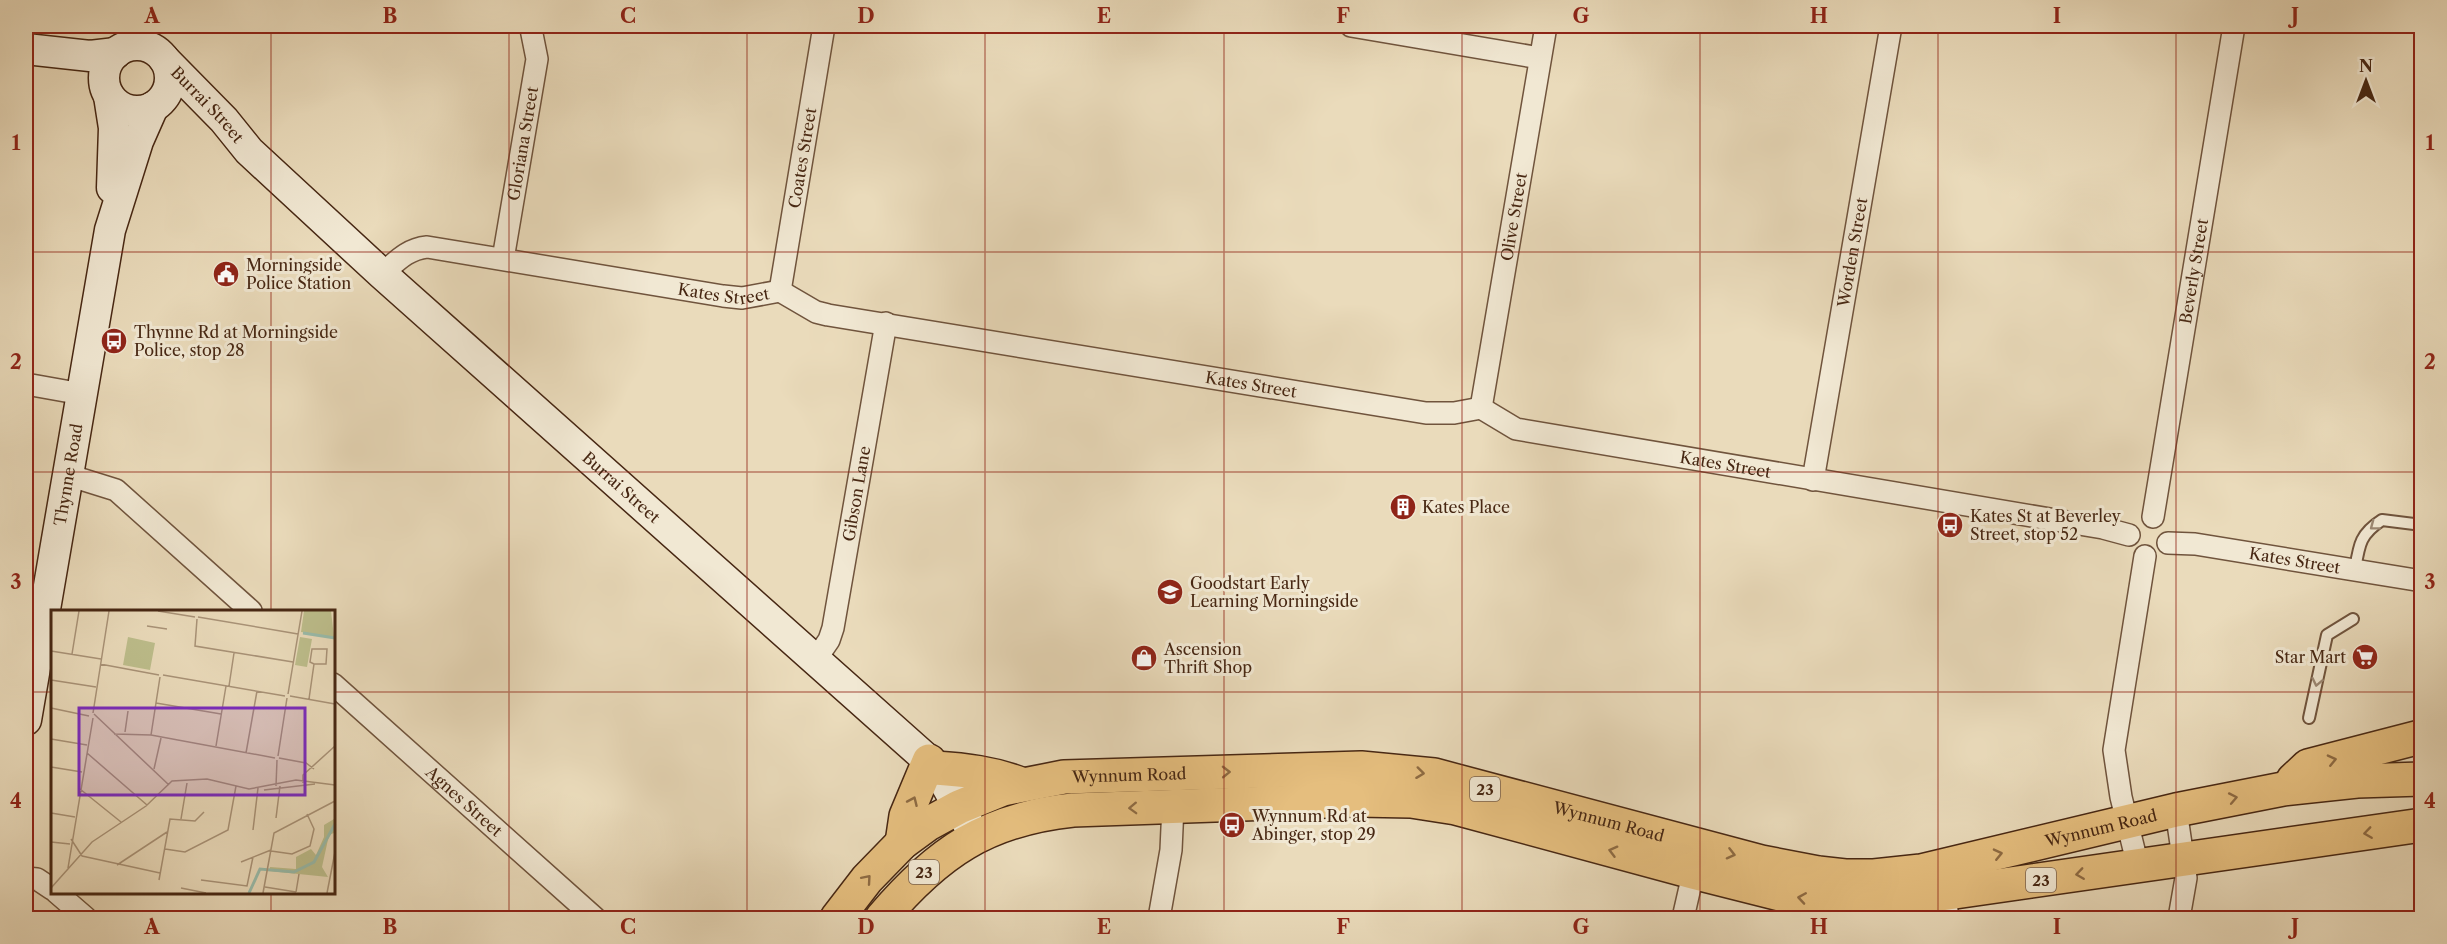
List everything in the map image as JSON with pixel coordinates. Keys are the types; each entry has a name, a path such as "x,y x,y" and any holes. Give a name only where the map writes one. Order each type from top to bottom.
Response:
{"main road":[{"path":"2283,789 2308,766 2421,745"},
{"path":"902,843 906,816 932,765 995,774 1021,784"},
{"name":"Wynnum Road","path":"837,918 867,879 902,843 928,824 959,807 1003,789 1021,784 1082,776 1388,769 1434,775 1696,859"},
{"name":"Wynnum Road","path":"1944,893 2127,822 2176,810 2283,789 2357,781 2421,779"},
{"name":"Wynnum Road","path":"882,918 928,868 976,836 1013,821 1047,812 1358,800 1411,801 1456,808 1696,859 1836,875 1898,874 1944,893 2183,861 2421,825"}],"street":[{"name":"Coates Street","path":"780,291 824,26"},
{"path":"1351,26 1540,58"},
{"name":"Olive Street","path":"1481,408 1546,26"},
{"name":"Worden Street","path":"1813,480 1891,26"},
{"name":"Beverly Street","path":"2153,517 2235,26"},
{"name":"Gloriana Street","path":"503,259 537,59 531,29"},
{"path":"26,50 90,56 142,43"},
{"path":"107,90 106,68 142,43"},
{"path":"26,62 74,73 107,90 124,109 144,111 157,104 167,92 170,81 169,69 142,43"},
{"name":"Burrai Street","path":"142,43 224,120 249,152 382,274 816,659 932,765 976,836"},
{"name":"Thynne Road","path":"26,720 28,690 110,230 114,128 107,90"},
{"name":"Burrai Street","path":"157,104 198,119 249,152"},
{"name":"Thynne Road","path":"110,230 138,141 157,104"},
{"name":"Kates Street","path":"382,274 402,256 416,248 427,247 723,296 742,298 780,291 822,313 1426,413 1447,414 1481,408 1516,429 2103,528 2129,536"},
{"name":"Gibson Lane","path":"816,659 829,640 833,628 886,323"},
{"path":"26,384 82,394"},
{"path":"68,475 116,490 250,610"},
{"path":"2153,517 2164,524 2168,543 2156,555 2145,556 2135,551 2129,536 2134,523 2139,519 2153,517"},
{"name":"Kates Street","path":"2168,543 2195,544 2421,581"},
{"path":"2138,866 2117,777 2115,750 2145,556"},
{"name":"Agnes Street","path":"334,685 595,918"},
{"path":"1159,918 1171,850 1173,806"},
{"path":"2176,810 2186,878 2179,918"},
{"path":"1683,918 1696,859"},
{"path":"26,878 37,879 51,888"},
{"path":"57,893 86,918"}],"lane":[{"path":"2355,570 2362,537 2372,526 2382,520 2421,525"},
{"path":"2309,718 2327,635 2353,619"}],"place":[{"name":"Morningside Police Station","path":"226,274"},
{"name":"Thynne Rd at Morningside Police, stop 28","path":"114,341"},
{"name":"Kates Place","path":"1403,507"},
{"name":"Kates St at Beverley Street, stop 52","path":"1950,525"},
{"name":"Goodstart Early Learning Morningside","path":"1170,592"},
{"name":"Star Mart","path":"2365,657"},
{"name":"Ascension Thrift Shop","path":"1144,658"},
{"name":"Wynnum Rd at Abinger, stop 29","path":"1232,825"}]}
